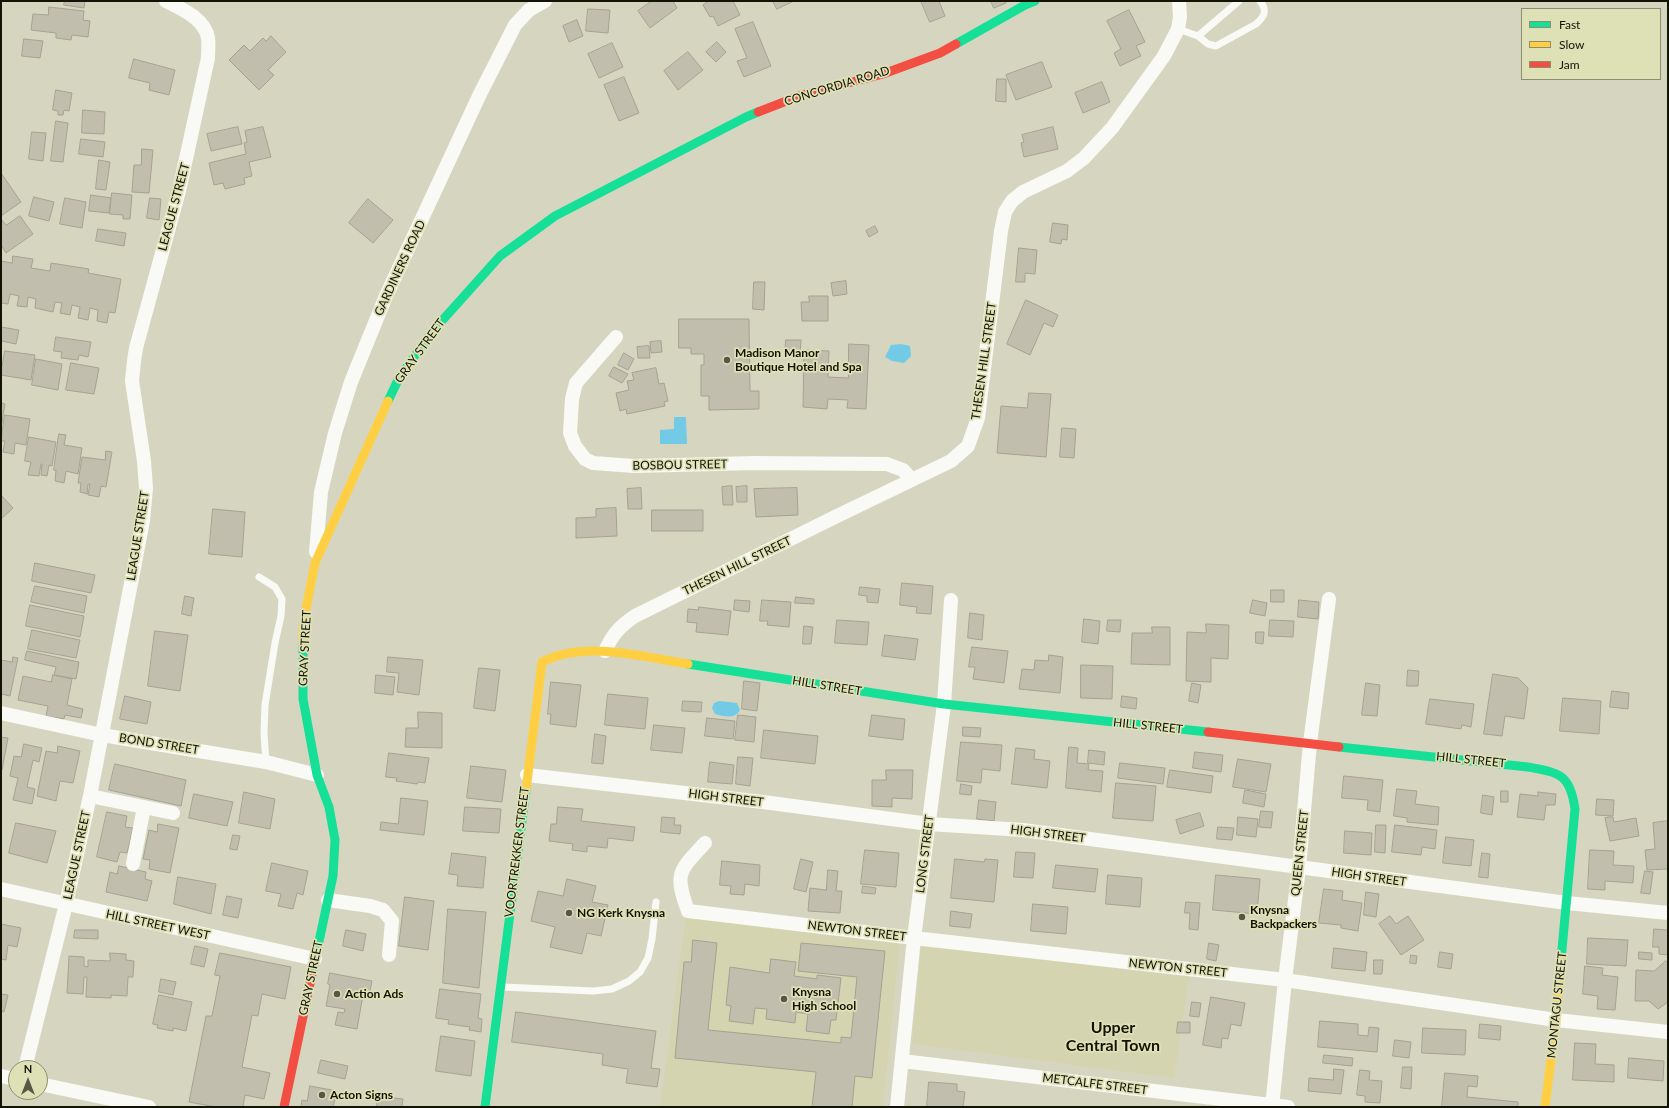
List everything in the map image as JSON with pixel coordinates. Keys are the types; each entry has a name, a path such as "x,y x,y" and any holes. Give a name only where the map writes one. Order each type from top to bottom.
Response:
{"street":[{"name":"LEAGUE STREET","path":"27,1060 66,904 90,796 143,522 146,488 144,461 132,381 136,348 179,191 208,58 208,38 206,31 188,12 166,1"},
{"name":"GARDINERS ROAD","path":"315,563 321,492 335,433 351,382 383,303 478,96 515,25 529,10 545,1"},
{"name":"CONCORDIA ROAD","path":"555,216 746,117 802,95 883,74 940,53 1025,5 1035,1"},
{"name":"THESEN HILL STREET","path":"605,651 612,636 618,629 635,616 956,458 968,446 978,418 1001,231 1005,212 1012,201 1023,192 1067,172 1084,158 1112,128 1164,56 1178,29 1180,18 1179,1"},
{"name":"GRAY STREET","path":"284,1107 333,876 335,840 329,807 317,775 303,699 303,630 315,563 374,429 399,378 431,333 500,256 555,216"},
{"name":"BOSBOU STREET","path":"616,337 576,383 572,399 570,433 575,446 586,460 593,463 634,466 762,463 887,464 903,470 912,480"},
{"name":"QUEEN STREET","path":"1272,1106 1285,980 1299,868 1310,743 1329,599"},
{"name":"LONG STREET","path":"897,1107 914,938 944,704 951,600"},
{"name":"HILL STREET","path":"605,651 944,704 1528,767 1550,771 1564,777 1570,784 1574,794 1575,809 1567,903"},
{"name":"VOORTREKKER STREET","path":"485,1107 542,662 551,656 562,654 605,651"},
{"name":"BOND STREET","path":"1,713 102,735 266,762 317,775"},
{"name":"HIGH STREET","path":"527,775 763,802 929,824 1024,830 1567,903 1668,913"},
{"path":"90,796 173,813"},
{"path":"133,864 144,807"},
{"name":"NEWTON STREET","path":"705,843 684,865 682,871 680,889 688,911 1285,980 1556,1020 1668,1032"},
{"name":"HILL STREET WEST","path":"1,889 315,960"},
{"path":"328,900 370,906 383,910 392,921 389,955"},
{"name":"MONTAGU STREET","path":"1545,1107 1556,1020 1567,903"},
{"name":"METCALFE STREET","path":"902,1061 1288,1107"},
{"path":"48,1086 141,1106"}],"lane":[{"path":"1198,36 1239,1"},
{"path":"1178,29 1198,36 1213,46 1221,45 1262,19 1265,13 1264,6 1260,1"},
{"path":"259,577 275,587 282,599 281,616 265,705 264,734 266,762"},
{"path":"500,987 593,991 612,989 629,981 640,972 648,958 652,939 656,902"}],"shaded area":[{"name":"Knysna High School","path":"686,915 900,941 883,1107 660,1107"},
{"path":"921,945 1189,977 1174,1078 912,1044"}],"water":[{"path":"901,344 910,346 911,356 904,363 892,361 885,357 891,345"},
{"path":"674,417 686,417 687,444 660,444 660,430 674,429"},
{"path":"719,701 737,703 740,710 733,716 715,714 712,708 714,703"}],"building":[{"path":"65,1 85,1 84,8 64,5"},
{"path":"652,1 673,1 677,8 650,28 638,11"},
{"path":"707,1 733,1 740,15 718,26 713,16 710,17 703,5"},
{"path":"773,1 794,1 777,9"},
{"path":"921,1 939,1 945,16 930,22"},
{"path":"991,1 1005,1 1006,3 994,8"},
{"path":"49,7 84,11 83,20 90,21 88,37 72,35 71,40 56,38 56,33 31,30 33,14 48,15"},
{"path":"588,9 610,10 608,33 586,31"},
{"path":"1129,10 1145,42 1136,46 1141,56 1120,66 1114,53 1121,49 1107,21"},
{"path":"577,20 583,36 569,42 563,26"},
{"path":"753,22 771,66 744,77 737,61 747,58 735,29"},
{"path":"271,36 286,52 268,70 274,75 259,90 229,60 244,45 250,51 263,38 266,41"},
{"path":"24,39 43,41 40,58 22,56"},
{"path":"717,42 726,52 716,62 706,52"},
{"path":"612,43 623,67 599,78 588,54"},
{"path":"688,52 703,70 678,90 664,71"},
{"path":"134,59 175,70 169,95 149,90 150,83 129,78"},
{"path":"1042,62 1052,87 1016,100 1006,75"},
{"path":"624,77 639,113 619,121 604,85"},
{"path":"997,79 1006,79 1006,102 996,101"},
{"path":"1102,82 1110,102 1083,113 1075,93"},
{"path":"56,90 72,93 69,111 64,110 63,115 58,115 58,111 53,110"},
{"path":"83,110 105,112 104,134 82,133"},
{"path":"56,121 68,123 63,162 51,161"},
{"path":"238,127 242,144 211,151 207,134"},
{"path":"263,127 271,157 249,162 252,176 244,178 245,184 225,189 223,183 214,185 209,163 246,154 244,143 247,142 245,131"},
{"path":"1053,127 1058,149 1024,157 1021,143 1024,142 1022,135"},
{"path":"32,132 46,133 43,161 29,159"},
{"path":"81,139 105,142 103,157 79,154"},
{"path":"142,149 153,150 149,193 132,192 134,165 141,165"},
{"path":"99,160 110,162 106,190 96,189"},
{"path":"1,173 21,202 1,216"},
{"path":"112,193 132,195 130,219 123,219 123,215 110,214"},
{"path":"91,195 111,198 109,213 89,211"},
{"path":"34,197 54,202 49,221 29,216"},
{"path":"65,198 86,202 82,228 60,224"},
{"path":"150,198 161,199 159,220 147,218"},
{"path":"368,199 393,220 373,243 349,223"},
{"path":"20,216 33,234 6,253 1,245 1,219 6,225"},
{"path":"1053,223 1068,225 1067,240 1062,239 1061,244 1050,242"},
{"path":"875,226 878,232 869,237 866,231"},
{"path":"98,229 126,233 124,246 96,241"},
{"path":"1019,248 1037,250 1035,274 1025,273 1025,282 1016,282"},
{"path":"13,256 33,259 31,268 50,271 51,263 89,269 88,273 121,279 115,313 109,312 107,323 97,321 98,310 90,308 88,320 78,318 80,307 72,305 70,315 60,313 62,303 55,302 53,312 35,308 36,299 28,297 27,307 17,306 19,296 10,294 8,304 1,303 1,261 12,263"},
{"path":"846,281 847,294 833,296 831,283"},
{"path":"754,282 765,282 764,310 753,309"},
{"path":"809,296 828,296 828,321 802,321 801,302 809,302"},
{"path":"1026,300 1058,315 1053,327 1044,323 1030,355 1007,344"},
{"name":"Madison Manor Boutique Hotel and Spa","path":"679,319 749,319 750,391 759,391 759,409 709,410 709,396 701,396 701,365 704,365 704,354 691,354 691,348 679,348"},
{"path":"1,327 19,330 16,344 1,341"},
{"path":"56,337 91,342 88,357 79,355 78,360 61,358 62,352 54,351"},
{"path":"786,340 801,340 800,355 785,355"},
{"path":"661,341 662,352 651,353 650,342"},
{"path":"849,344 869,345 866,409 847,408 848,400 828,399 827,409 803,407 804,350 829,351 828,377 848,378"},
{"path":"649,346 650,358 638,358 637,347"},
{"path":"5,351 35,355 31,380 1,375"},
{"path":"624,353 634,359 628,370 618,365"},
{"path":"36,359 62,364 58,390 32,385"},
{"path":"71,363 99,368 94,394 66,390"},
{"path":"614,367 628,374 622,383 609,376"},
{"path":"656,368 659,384 664,383 668,401 664,402 665,406 627,414 626,409 620,411 616,393 629,390 627,381 634,380 632,373"},
{"path":"1029,393 1051,394 1046,457 997,453 1001,406 1027,408"},
{"path":"1,403 5,404 1,428"},
{"path":"5,415 30,419 26,445 15,443 14,454 3,452 5,441 1,441 1,439"},
{"path":"1062,428 1076,429 1074,458 1060,457"},
{"path":"59,434 66,435 64,445 82,448 78,474 66,471 64,483 55,481 56,470 54,470"},
{"path":"29,437 56,442 52,466 49,465 47,476 41,475 42,464 39,476 28,475 31,462 25,461"},
{"path":"106,451 112,452 106,487 101,486 99,497 88,495 90,484 88,484 87,494 80,492 81,483 78,483 82,457 105,460"},
{"path":"732,486 733,505 723,505 722,487"},
{"path":"747,486 747,502 737,502 736,487"},
{"path":"641,488 642,509 628,509 627,489"},
{"path":"797,488 798,515 756,517 754,489"},
{"path":"1,495 13,508 1,519"},
{"path":"616,508 617,536 576,538 576,518 596,517 596,509"},
{"path":"213,509 245,512 242,557 209,554"},
{"path":"652,510 703,510 703,531 652,531"},
{"path":"35,563 95,575 91,593 32,581"},
{"path":"902,583 933,586 931,614 916,613 917,607 900,605"},
{"path":"35,586 87,596 84,613 31,602"},
{"path":"860,587 880,589 878,603 867,602 867,596 859,595"},
{"path":"1271,590 1284,590 1284,602 1271,602"},
{"path":"185,596 194,598 191,616 182,614"},
{"path":"796,597 814,599 814,604 795,603"},
{"path":"735,600 750,601 749,612 734,610"},
{"path":"762,600 791,602 789,627 767,625 768,621 760,621"},
{"path":"1253,600 1267,603 1265,616 1250,613"},
{"path":"1299,600 1319,602 1318,619 1298,617"},
{"path":"30,605 84,616 80,637 26,626"},
{"path":"699,607 731,611 728,635 696,632 697,623 687,622 688,609 698,610"},
{"path":"970,613 984,615 982,640 968,638"},
{"path":"1084,619 1100,621 1098,644 1082,642"},
{"path":"837,620 869,622 867,645 835,643"},
{"path":"1108,620 1121,620 1120,632 1107,631"},
{"path":"1270,620 1294,621 1293,637 1269,636"},
{"path":"1206,624 1229,625 1228,659 1211,658 1211,682 1186,681 1187,632 1206,633"},
{"path":"804,626 813,627 811,644 803,644"},
{"path":"1152,627 1170,627 1170,665 1131,664 1132,633 1152,633"},
{"path":"32,630 80,640 76,658 28,649"},
{"path":"155,631 188,635 180,691 148,686"},
{"path":"1256,632 1264,632 1263,644 1256,643"},
{"path":"885,635 918,639 915,660 882,656"},
{"path":"972,647 1008,651 1004,683 973,679 975,667 969,667"},
{"path":"27,651 79,662 76,679 54,675 56,667 25,660"},
{"path":"1049,655 1063,657 1060,693 1019,689 1022,669 1034,670 1035,660 1048,661"},
{"path":"13,657 18,658 10,696 1,694 1,660 12,662"},
{"path":"388,657 423,660 419,695 397,692 399,673 387,672"},
{"path":"1081,665 1113,666 1112,699 1081,698"},
{"path":"479,668 500,670 495,711 474,708"},
{"path":"1408,670 1419,671 1418,686 1407,686"},
{"path":"1493,674 1518,678 1528,688 1524,719 1505,716 1502,736 1484,734"},
{"path":"53,675 72,679 67,705 83,709 81,718 65,715 64,719 46,716 48,706 18,700 23,676 51,682"},
{"path":"376,675 395,677 393,695 375,693"},
{"path":"744,681 760,683 757,711 742,709"},
{"path":"551,682 581,685 576,727 550,724 551,714 548,714"},
{"path":"1192,683 1201,685 1198,703 1189,701"},
{"path":"1366,683 1380,685 1377,716 1362,715"},
{"path":"1612,691 1629,693 1628,709 1610,707"},
{"path":"608,694 648,698 645,729 605,725"},
{"path":"125,696 151,702 147,724 120,719"},
{"path":"1122,696 1137,698 1136,709 1121,707"},
{"path":"1563,698 1601,701 1599,734 1560,731"},
{"path":"1430,699 1474,704 1471,727 1462,725 1461,729 1426,724"},
{"path":"683,701 702,702 701,712 682,711"},
{"path":"418,712 442,713 442,748 405,747 406,728 418,728"},
{"path":"738,715 756,717 754,742 735,740"},
{"path":"872,715 905,719 903,740 869,736"},
{"path":"707,718 735,721 733,739 705,736"},
{"path":"654,725 685,728 682,753 651,750"},
{"path":"963,727 981,728 980,737 963,736"},
{"path":"764,730 818,736 815,764 761,758"},
{"path":"595,734 606,736 603,764 592,763"},
{"path":"1,737 8,738 2,770 1,770"},
{"path":"961,742 1002,745 1000,771 982,769 981,783 957,781"},
{"path":"24,744 42,748 39,762 33,760 27,787 35,789 32,804 13,800 18,778 10,776 14,756 21,757"},
{"path":"58,746 80,751 73,783 60,781 56,801 37,796 46,751 57,753"},
{"path":"1069,747 1078,748 1077,763 1089,764 1088,770 1103,771 1101,792 1066,788"},
{"path":"1016,748 1035,750 1034,759 1050,761 1047,788 1012,784"},
{"path":"1089,750 1105,752 1104,765 1088,763"},
{"path":"1195,752 1223,755 1221,772 1193,768"},
{"path":"389,753 429,758 425,783 418,782 417,784 396,781 397,778 386,777"},
{"path":"738,757 753,758 750,786 736,784"},
{"path":"1238,759 1271,764 1266,792 1233,787"},
{"path":"710,762 734,765 732,784 708,782"},
{"path":"1120,763 1165,768 1163,784 1118,778"},
{"path":"115,764 186,780 181,806 109,790"},
{"path":"471,766 506,770 502,802 467,798"},
{"path":"886,770 913,770 912,799 892,798 892,807 872,806 872,780 886,780"},
{"path":"1170,770 1213,776 1211,793 1167,787"},
{"path":"1344,776 1383,780 1380,812 1367,810 1368,800 1342,798"},
{"path":"1116,783 1156,786 1153,821 1113,818"},
{"path":"961,784 972,786 971,795 960,794"},
{"path":"1397,789 1417,791 1415,804 1439,807 1438,825 1407,822 1407,818 1394,816"},
{"path":"1245,790 1266,794 1264,807 1243,803"},
{"path":"1501,791 1508,791 1508,802 1501,802"},
{"path":"244,792 275,799 270,829 239,823"},
{"path":"1538,792 1556,794 1555,805 1546,805 1544,820 1517,817 1520,794 1538,796"},
{"path":"194,794 233,802 227,826 189,818"},
{"path":"1483,795 1494,797 1492,815 1481,813"},
{"path":"401,798 428,801 424,835 380,830 381,822 398,824"},
{"path":"1597,799 1614,800 1613,816 1596,815"},
{"path":"979,800 996,802 994,821 977,819"},
{"path":"465,807 501,809 499,833 463,831"},
{"path":"558,807 583,809 581,821 635,827 633,841 608,838 607,848 587,846 587,852 572,850 573,844 549,841 551,824 556,824"},
{"path":"1261,811 1273,812 1271,828 1259,827"},
{"path":"107,812 127,816 125,827 133,828 127,853 120,852 117,862 97,857"},
{"path":"1200,813 1204,826 1180,834 1176,820"},
{"path":"662,817 675,818 674,825 681,825 680,834 661,832"},
{"path":"1238,817 1258,819 1256,837 1237,835"},
{"path":"1613,817 1614,822 1636,818 1639,836 1610,841 1605,818"},
{"path":"1668,821 1668,869 1647,870 1645,850 1655,849 1653,823"},
{"path":"16,823 56,831 47,863 9,853"},
{"path":"158,824 179,828 170,873 149,869 150,860 143,859 149,830 157,832"},
{"path":"1376,825 1386,825 1385,853 1375,852"},
{"path":"1395,825 1437,830 1435,849 1422,847 1421,855 1392,852"},
{"path":"1218,827 1234,828 1232,840 1217,839"},
{"path":"1345,831 1372,833 1371,855 1344,853"},
{"path":"233,835 240,836 237,850 230,849"},
{"path":"1446,837 1474,840 1471,866 1443,863"},
{"path":"865,850 899,853 896,887 861,884"},
{"path":"1590,850 1614,851 1613,865 1634,866 1633,883 1605,881 1605,890 1588,889"},
{"path":"1016,852 1035,853 1033,878 1014,877"},
{"path":"452,853 486,857 483,888 457,886 458,875 449,874"},
{"path":"1482,853 1490,854 1488,878 1479,877"},
{"path":"801,859 813,862 806,892 794,889"},
{"path":"955,859 984,862 985,859 998,860 994,902 951,898"},
{"path":"722,861 760,865 759,886 745,884 744,895 730,894 731,886 720,885"},
{"path":"272,863 308,871 303,895 297,893 293,909 278,906 281,894 266,891"},
{"path":"1056,865 1098,869 1095,892 1053,888"},
{"path":"119,866 146,872 145,879 152,881 147,901 106,892 110,872 117,874"},
{"path":"828,870 838,871 836,891 842,891 840,913 808,911 810,888 826,890"},
{"path":"1645,871 1653,872 1650,894 1641,893"},
{"path":"1108,875 1142,878 1140,907 1106,904"},
{"path":"1216,875 1260,879 1257,914 1213,910"},
{"path":"178,877 216,884 211,914 174,904"},
{"name":"NG Kerk Knysna","path":"567,879 596,886 592,902 608,905 601,936 587,933 582,954 550,947 555,927 531,921 538,891 563,896"},
{"path":"863,886 876,888 875,894 862,893"},
{"path":"1324,889 1343,891 1342,900 1362,903 1358,931 1341,928 1341,925 1319,923"},
{"path":"1366,892 1379,894 1376,917 1364,915"},
{"path":"227,896 242,899 238,918 223,915"},
{"path":"405,897 434,901 428,950 399,946"},
{"path":"1186,902 1200,903 1198,930 1189,929 1190,913 1185,913"},
{"path":"1033,904 1068,907 1066,934 1031,931"},
{"path":"448,909 486,912 479,988 443,983"},
{"path":"951,911 972,914 970,928 950,926"},
{"path":"1390,916 1396,924 1408,916 1424,940 1401,955 1379,924"},
{"path":"1,924 21,928 17,947 8,945 6,960 1,959"},
{"path":"1654,929 1668,930 1668,955 1659,954 1659,947 1653,947"},
{"path":"75,930 98,930 98,939 74,938"},
{"path":"346,930 366,934 363,951 343,946"},
{"path":"1588,938 1628,940 1626,966 1587,964"},
{"path":"693,940 717,943 708,1030 841,1043 841,1037 851,1038 857,977 798,971 801,943 885,951 872,1078 855,1076 852,1107 812,1107 816,1072 675,1058 684,962 691,962"},
{"path":"1209,943 1219,945 1216,961 1207,959"},
{"path":"195,946 208,949 204,967 191,964"},
{"path":"1334,948 1367,952 1365,971 1332,968"},
{"path":"1440,952 1453,954 1451,969 1438,967"},
{"path":"1639,952 1652,953 1652,960 1639,959"},
{"path":"110,953 126,954 126,960 134,961 133,977 128,977 127,996 111,995 111,998 86,997 87,977 84,977 83,994 67,993 69,956 84,957 84,966 88,967 88,960 110,961"},
{"path":"220,953 291,967 285,999 262,994 258,1016 252,1015 242,1067 270,1073 264,1099 245,1095 243,1107 216,1107 189,1102 206,1016 212,1016 220,976 215,975"},
{"path":"1411,955 1417,956 1416,964 1410,963"},
{"path":"771,959 796,962 794,976 817,979 817,975 841,978 836,1020 831,1020 829,1034 806,1031 808,1014 796,1012 795,1023 766,1019 767,1009 755,1008 753,1024 729,1021 731,1006 726,1005 730,967 769,973"},
{"path":"1374,960 1383,960 1382,974 1374,974"},
{"path":"1666,961 1668,963 1668,1002 1658,1009 1649,1001 1635,1001 1636,970 1654,971"},
{"path":"1585,966 1603,968 1602,975 1618,977 1615,1010 1597,1009 1598,996 1583,994"},
{"path":"330,973 372,981 369,996 363,995 357,1029 335,1025 338,1012 344,1013 345,1009 326,1006 330,985 328,984"},
{"path":"161,979 176,982 173,995 159,992"},
{"path":"440,989 481,994 478,1018 482,1019 481,1032 469,1030 470,1027 448,1024 449,1020 436,1018"},
{"path":"1,994 8,995 4,1012 1,1011"},
{"path":"159,995 192,1002 186,1031 173,1028 173,1031 157,1028 158,1025 153,1024"},
{"path":"1211,997 1245,1003 1241,1026 1231,1024 1228,1039 1222,1038 1221,1048 1203,1045"},
{"path":"1192,1002 1201,1003 1199,1017 1190,1016"},
{"path":"516,1012 656,1031 651,1068 660,1069 657,1087 626,1083 628,1069 602,1065 603,1054 512,1042"},
{"path":"1320,1021 1358,1024 1358,1035 1368,1036 1369,1027 1379,1028 1377,1052 1318,1047"},
{"path":"1178,1022 1190,1022 1190,1033 1177,1033"},
{"path":"1480,1024 1501,1026 1500,1040 1479,1038"},
{"path":"1423,1028 1466,1030 1465,1055 1422,1053"},
{"path":"441,1036 475,1041 471,1076 436,1071"},
{"path":"1395,1040 1411,1042 1409,1058 1393,1056"},
{"path":"1575,1043 1596,1044 1595,1064 1614,1065 1614,1082 1573,1080"},
{"path":"1324,1055 1353,1058 1352,1066 1323,1063"},
{"path":"1629,1058 1664,1061 1663,1081 1628,1078"},
{"path":"321,1060 348,1066 345,1079 318,1073"},
{"path":"1403,1067 1412,1067 1411,1089 1401,1088"},
{"path":"1334,1069 1344,1070 1341,1094 1308,1091 1309,1078 1333,1080"},
{"path":"1360,1070 1370,1071 1369,1080 1382,1081 1380,1103 1365,1102 1365,1096 1357,1095"},
{"path":"1445,1073 1478,1076 1477,1087 1468,1086 1467,1097 1518,1102 1518,1107 1442,1107"},
{"path":"929,1082 957,1084 957,1091 965,1092 963,1107 927,1107"},
{"name":"Acton Signs","path":"310,1086 337,1091 333,1107 301,1107 302,1100 307,1101"},
{"path":"378,1096 403,1099 402,1107 377,1107"}],"traffic: fast":[{"path":"956,44 1025,5 1035,1"},
{"path":"388,401 399,378 431,333 500,256 555,216 758,112"},
{"path":"303,644 303,699 317,775 329,807 335,840 333,876 312,974"},
{"path":"688,664 944,704 1208,732"},
{"path":"1339,747 1528,767 1548,771 1562,777 1570,789 1575,809 1561,960"},
{"path":"485,1107 526,790"}],"traffic: slow":[{"path":"303,644 306,609 315,563 388,401"},
{"path":"526,790 542,662 559,655 595,651 633,654 688,664"},
{"path":"1545,1107 1556,1020 1561,960"}],"traffic: jam":[{"path":"758,112 802,95 883,74 940,53 956,44"},
{"path":"1208,732 1339,747"},
{"path":"284,1107 312,974"}],"place":[{"name":"Madison Manor Boutique Hotel and Spa","path":"727,360"},
{"name":"NG Kerk Knysna","path":"569,913"},
{"name":"Knysna Backpackers","path":"1242,917"},
{"name":"Action Ads","path":"337,994"},
{"name":"Knysna High School","path":"784,999"},
{"name":"Acton Signs","path":"322,1095"}],"district":[{"name":"Upper Central Town","path":"1113,1037"}]}
